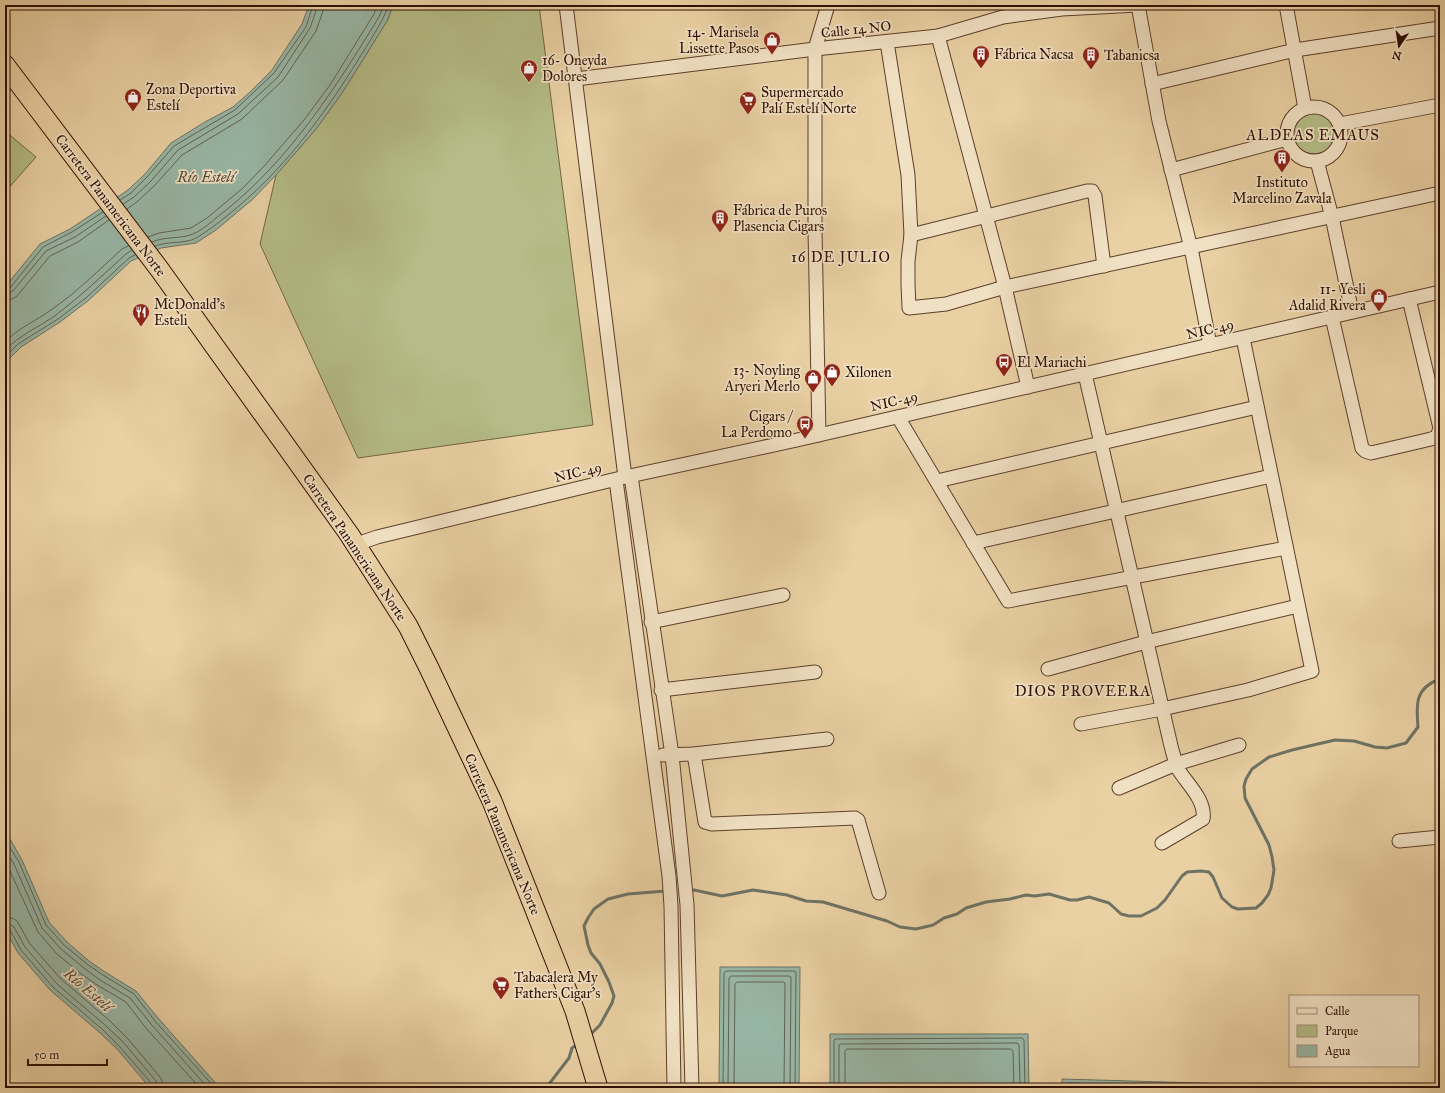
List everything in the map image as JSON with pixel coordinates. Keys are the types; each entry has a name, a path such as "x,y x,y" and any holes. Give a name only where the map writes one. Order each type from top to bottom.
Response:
{"highway":[{"name":"Carretera Panamericana Norte","path":"5,65 160,270 356,544 408,626 486,787 575,1011 598,1088"}],"street":[{"path":"566,5 624,477 653,756 669,876 671,906 674,1088"},
{"path":"819,435 814,229 815,49 828,5"},
{"path":"1138,5 1159,121 1191,248 1210,345"},
{"name":"Calle 14 NO","path":"576,79 815,49 938,36 1003,17 1062,7 1138,5"},
{"path":"1286,5 1305,108"},
{"path":"1152,84 1294,50 1440,28"},
{"path":"938,36 1005,288 1028,387"},
{"path":"887,42 908,175 911,235 908,261 909,308 946,304 1005,288 1440,193"},
{"path":"1340,124 1440,105"},
{"path":"1315,106 1325,109 1334,115 1340,124 1341,136 1337,148 1329,157 1317,161 1301,158 1295,153 1287,139 1288,124 1292,117 1305,108 1315,106"},
{"path":"1172,170 1287,139"},
{"path":"1317,161 1332,217 1352,312"},
{"path":"911,235 1087,190 1092,191 1095,196 1104,266"},
{"name":"NIC-49","path":"356,544 376,537 624,477 819,435 1440,292"},
{"path":"1332,317 1362,448 1371,453 1431,439 1437,437 1440,428 1409,299"},
{"path":"1080,724 1162,709 1248,690 1312,671 1243,338"},
{"path":"1085,374 1146,642 1176,764 1201,804 1204,814 1203,819 1162,843"},
{"path":"937,481 1257,408"},
{"path":"898,417 1008,601 1286,548"},
{"path":"973,543 1271,476"},
{"path":"624,477 652,622 661,690 672,755 687,905 692,1088"},
{"path":"652,622 783,595"},
{"path":"1048,669 1146,642 1298,606"},
{"path":"661,690 815,672"},
{"path":"653,756 694,754 827,739"},
{"path":"1118,788 1176,764 1238,745"},
{"path":"694,754 705,822 712,824 855,818 858,820 879,893"},
{"path":"1399,841 1440,837"}],"green space":[{"path":"393,5 539,5 593,425 358,458 260,244 276,175 316,129 342,93 387,21"},
{"path":"1310,112 1318,112 1326,115 1332,121 1335,133 1332,145 1326,151 1318,154 1310,154 1302,151 1296,145 1293,137 1293,129 1296,121 1302,115"},
{"path":"5,131 36,157 5,192"}],"water":[{"name":"Río Estelí","path":"309,5 393,5 387,21 342,93 316,129 253,199 216,230 196,243 161,248 131,261 89,300 60,322 21,347 5,363 5,287 40,244 70,229 128,190 145,174 171,143 233,107 249,93 272,70 302,24"},
{"name":"Río Estelí","path":"5,835 10,839 22,860 49,922 67,942 89,961 136,991 220,1088 150,1088 117,1049 50,990 18,953 5,928"},
{"path":"720,967 800,967 799,1088 719,1088"},
{"path":"830,1034 1028,1034 1029,1088 830,1088"},
{"path":"1062,1079 1270,1085 1270,1088 1062,1088"}],"waterway":[{"path":"689,891 694,890 722,896 753,890 787,895 806,901 823,902 887,921 900,927 916,929 933,925 944,918 957,914 966,908 986,902 1026,895 1035,896 1049,894 1070,900 1089,897 1109,903 1121,914 1141,916 1157,908 1165,900 1182,876 1187,872 1201,871 1209,872 1213,877 1222,898 1232,907 1238,909 1256,908 1268,895 1271,888 1274,870 1269,845 1245,798 1244,786 1252,769 1269,757 1335,740 1354,741 1375,747 1387,748 1406,743 1418,727 1417,704 1422,692 1426,687 1440,679"},
{"path":"589,1036 600,1025 612,1003 614,996 600,964 591,953 588,945 584,926 588,918 594,909 608,899 628,894 666,891"},
{"path":"546,1088 569,1058 572,1048 578,1044"}],"place":[{"name":"14- Marisela Lissette Pasos","path":"772,55"},
{"name":"Fábrica Nacsa","path":"981,69"},
{"name":"Tabanicsa","path":"1091,70"},
{"name":"16- Oneyda Dolores","path":"529,83"},
{"name":"Zona Deportiva Estelí","path":"133,112"},
{"name":"Supermercado Palí Estelí Norte","path":"748,115"},
{"name":"Instituto Marcelino Zavala","path":"1282,173"},
{"name":"Fábrica de Puros Plasencia Cigars","path":"720,233"},
{"name":"11- Yesli Adalid Rivera","path":"1379,312"},
{"name":"McDonald's Esteli","path":"141,327"},
{"name":"El Mariachi","path":"1004,377"},
{"name":"Xilonen","path":"832,387"},
{"name":"13- Noyling Aryeri Merlo","path":"813,393"},
{"name":"Cigars / La Perdomo","path":"805,439"},
{"name":"Tabacalera My Fathers Cigar's","path":"501,1000"}],"district":[{"name":"ALDEAS EMAUS","path":"1313,135"},
{"name":"16 DE JULIO","path":"841,257"},
{"name":"DIOS PROVEERA","path":"1083,691"}]}
